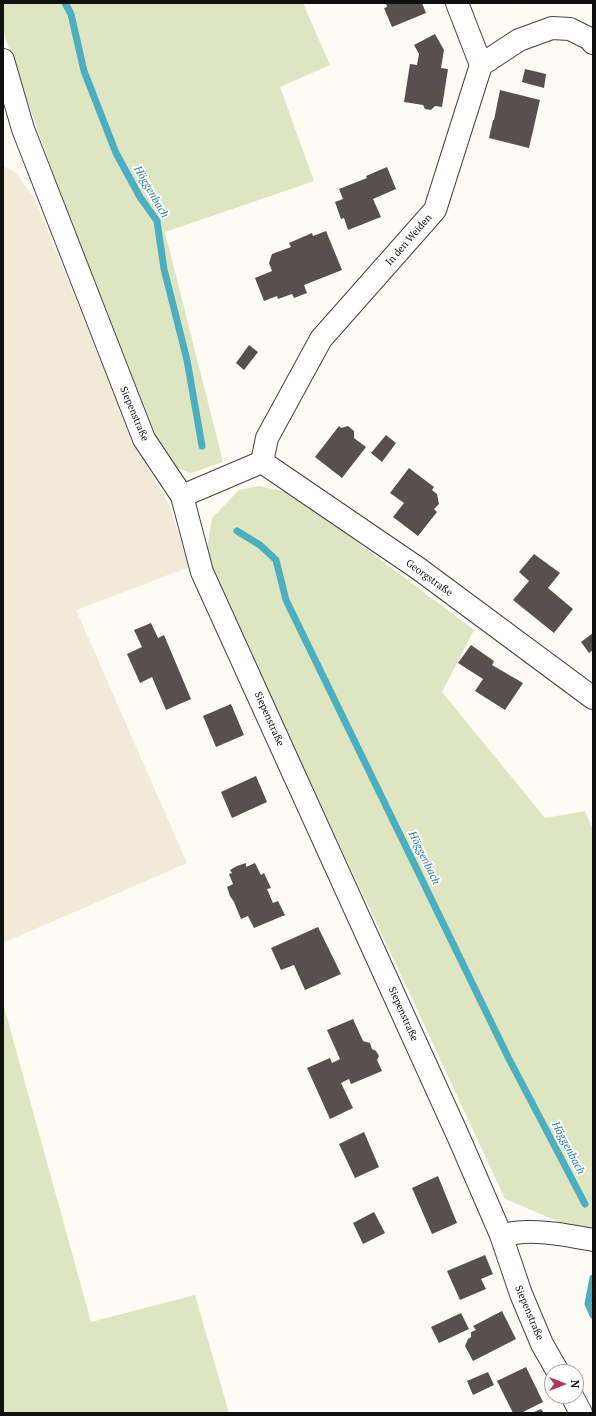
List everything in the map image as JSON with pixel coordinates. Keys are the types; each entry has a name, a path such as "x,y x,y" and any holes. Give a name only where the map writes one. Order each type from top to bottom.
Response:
{"street":[{"path":"457,3 481,65 519,40 552,28 570,29 593,42"},
{"name":"Siepenstraße","path":"3,60 23,129 144,439 182,496 202,572 459,1138 501,1235 521,1294 542,1344 553,1364"},
{"name":"In den Weiden","path":"262,462 267,438 321,339 435,210 481,65"},
{"path":"182,496 262,462"},
{"name":"Georgstraße","path":"262,462 419,569 593,698"},
{"path":"501,1235 525,1232 593,1240"},
{"path":"576,1404 581,1413"}],"shaded area":[{"path":"3,166 15,172 35,199 134,444 169,504 189,567 76,610 187,863 3,943"}],"green space":[{"path":"3,3 303,3 330,65 280,87 314,181 165,232 223,462 191,473 173,466 155,437 80,250 3,31"},
{"path":"259,486 292,493 474,630 442,692 545,818 585,811 593,830 593,1231 567,1225 505,1199 212,575 207,548 212,518 239,490"},
{"path":"3,1003 91,1322 195,1295 229,1413 3,1413"}],"building":[{"path":"386,3 422,3 426,13 392,27 384,8 387,7"},
{"path":"435,34 444,50 441,68 448,69 442,107 435,106 431,110 425,109 423,105 404,102 410,64 417,65 419,54 414,45"},
{"path":"525,69 546,74 544,88 522,82"},
{"path":"500,90 540,100 529,148 489,138"},
{"path":"387,167 396,189 373,199 381,217 348,230 344,218 341,219 335,202 343,199 339,189 367,178 366,176"},
{"path":"326,231 342,270 304,285 307,293 294,298 292,294 278,299 277,296 264,301 255,278 272,271 269,263 272,254 291,247 289,243 312,233 313,236"},
{"path":"249,345 258,352 244,370 236,363"},
{"path":"339,426 341,428 348,426 354,431 354,438 366,447 342,478 315,457"},
{"path":"386,435 396,443 382,462 371,453"},
{"path":"409,468 434,487 432,490 437,494 439,504 434,509 437,512 418,536 393,517 404,503 390,493"},
{"path":"534,554 560,573 548,588 573,609 554,633 513,600 529,581 519,572"},
{"path":"151,623 158,638 164,635 191,699 166,710 152,677 140,683 127,654 142,647 134,630"},
{"path":"593,633 593,650 589,653 581,642"},
{"path":"471,645 494,661 492,665 523,683 505,710 475,691 483,679 458,663"},
{"path":"231,704 244,735 216,747 203,716"},
{"path":"256,776 267,802 232,818 221,792"},
{"path":"246,863 246,867 255,863 261,875 264,873 271,888 267,889 273,903 278,901 285,915 254,928 248,916 241,919 227,887 233,884 229,874 232,873 230,870"},
{"path":"318,927 341,974 305,990 294,965 281,970 271,948"},
{"path":"353,1019 363,1041 370,1043 372,1049 376,1051 379,1056 377,1060 382,1071 351,1084 349,1079 341,1083 353,1108 330,1119 307,1068 330,1058 332,1063 340,1059 327,1030"},
{"path":"364,1132 379,1167 355,1178 339,1144"},
{"path":"438,1176 457,1223 432,1234 412,1188"},
{"path":"374,1212 385,1233 363,1244 353,1223"},
{"path":"485,1255 493,1274 481,1279 486,1289 460,1300 447,1271"},
{"path":"502,1311 516,1339 473,1361 465,1346 468,1339 471,1337 471,1332 476,1330 473,1326"},
{"path":"461,1313 469,1329 439,1343 431,1327"},
{"path":"526,1367 543,1402 521,1413 513,1413 497,1381"},
{"path":"488,1372 494,1385 473,1395 467,1381"},
{"path":"541,1409 544,1413 532,1413"}],"waterway":[{"name":"Höggenbach","path":"65,3 71,14 84,71 116,153 140,197 157,221 164,269 187,360 202,446"},
{"name":"Höggenbach","path":"237,531 260,545 276,560 286,600 508,1057 585,1204"},
{"path":"593,1278 588,1304 593,1315"}]}
